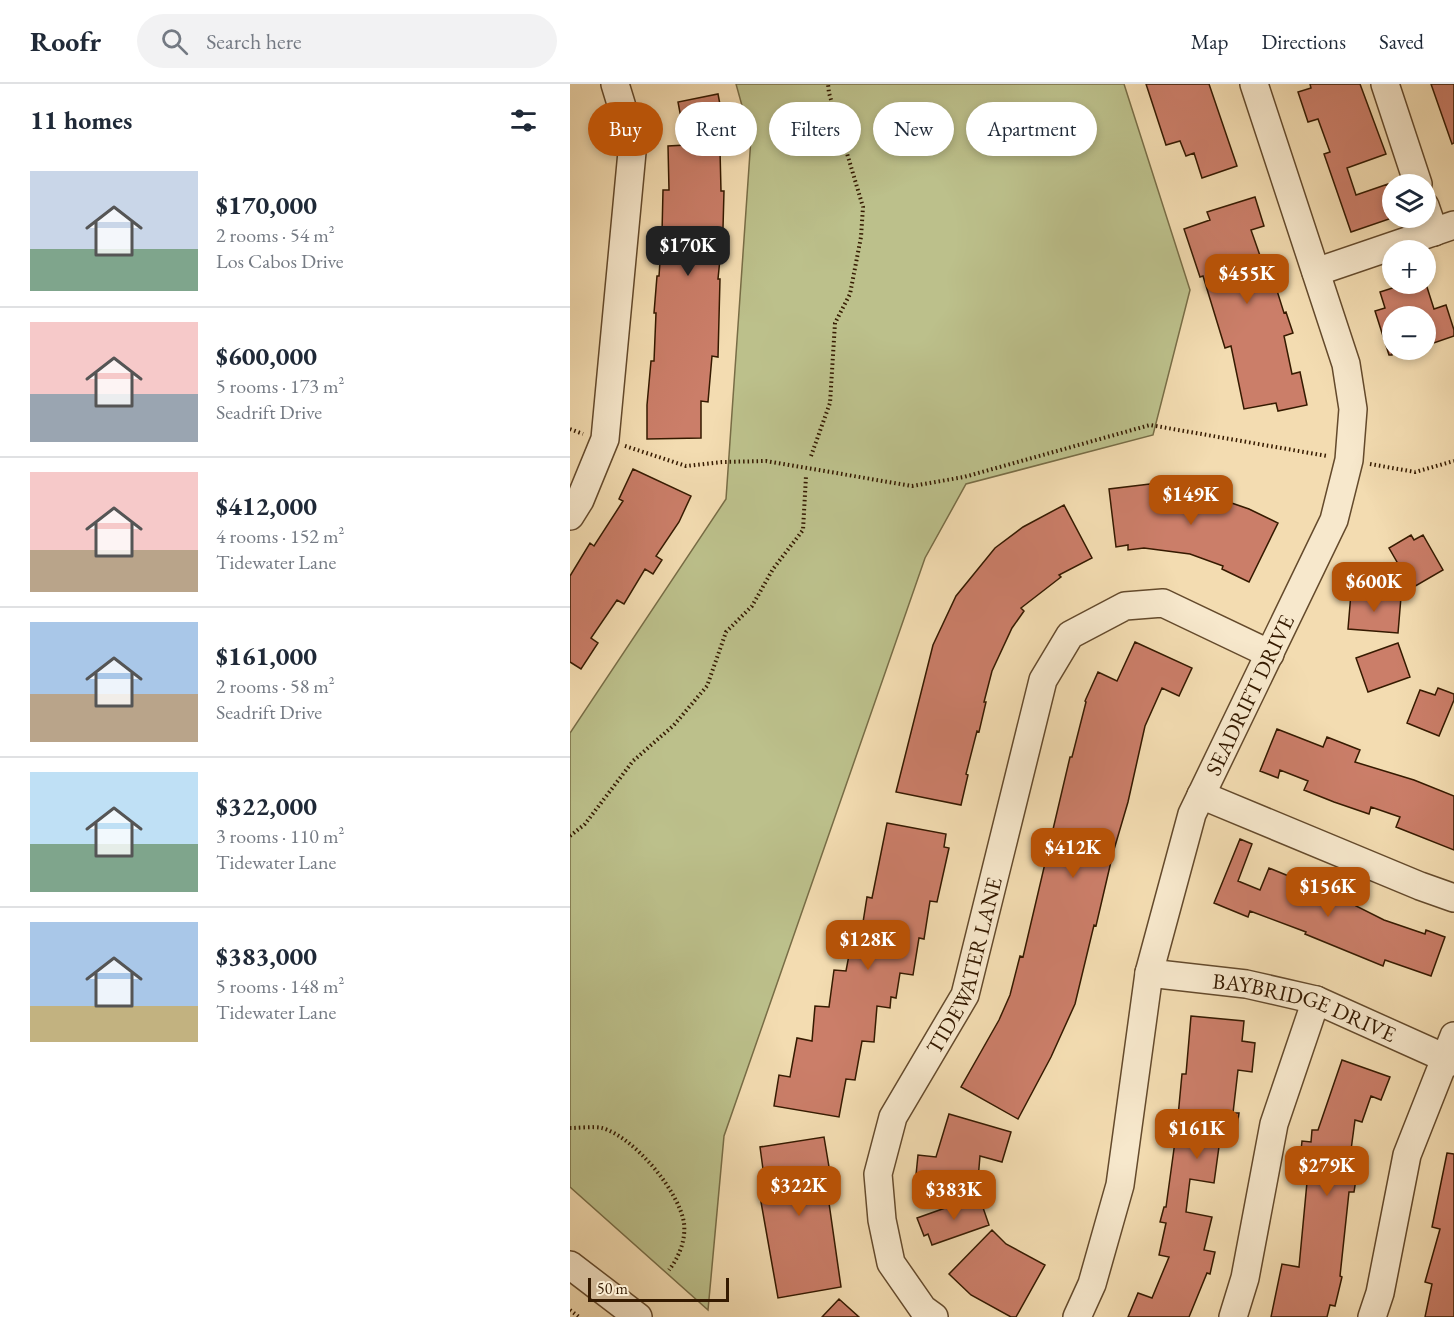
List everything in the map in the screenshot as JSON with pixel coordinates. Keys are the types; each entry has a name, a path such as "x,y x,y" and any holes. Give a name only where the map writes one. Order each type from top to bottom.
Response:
{"street":[{"path":"570,516 580,500 605,439 632,152 630,132 615,84"},
{"name":"SEADRIFT DRIVE","path":"1077,1317 1092,1284 1120,1185 1149,972 1192,814 1334,520 1350,460 1353,409 1346,364 1254,84"},
{"path":"1385,84 1415,174"},
{"path":"1316,273 1444,229"},
{"name":"TIDEWATER LANE","path":"934,1317 923,1309 891,1263 882,1220 878,1174 893,1117 965,995 1043,680 1070,635 1125,606 1163,603 1270,654"},
{"path":"1201,795 1454,898"},
{"name":"BAYBRIDGE DRIVE","path":"1149,972 1246,984 1316,1000 1451,1052"},
{"path":"1233,1317 1245,1278 1274,1124 1316,1000"},
{"path":"1372,1317 1380,1293 1407,1155 1451,1052"},
{"path":"570,1265 639,1317"}],"path":[{"path":"811,456 830,403 835,323 850,294 861,237 863,207 828,84"},
{"path":"570,429 686,466 766,461 912,486 964,477 1150,425 1415,472 1454,461"},
{"path":"570,836 585,824 633,761 674,725 707,686 726,632 752,606 773,568 803,530 806,476"},
{"path":"570,1128 602,1128 630,1143 659,1174 675,1196 684,1223 682,1248 676,1262 669,1270"},
{"path":"570,1310 579,1317"}],"green space":[{"path":"736,84 1124,84 1190,290 1153,435 966,484 925,558 724,1136 708,1310 570,1187 570,733 726,499 750,156 757,156 757,102 741,102"}],"building":[{"path":"1146,84 1209,84 1237,166 1202,178 1194,153 1186,156 1180,141 1166,145"},
{"path":"1310,84 1360,84 1386,154 1347,168 1356,195 1382,186 1382,221 1351,232 1324,154 1330,152 1318,119 1308,122 1298,92 1311,88"},
{"path":"1431,84 1454,84 1454,143 1452,144"},
{"path":"718,94 720,102 678,102"},
{"path":"668,146 675,146 675,156 720,156 721,191 724,191 718,279 720,279 718,357 712,356 708,402 701,401 701,438 647,439 647,405 651,361 654,361 656,313 654,313 657,276 659,276 663,190 669,190"},
{"path":"1255,197 1264,226 1251,230 1264,267 1269,265 1284,313 1286,312 1293,333 1284,336 1292,374 1300,372 1307,405 1278,411 1276,403 1244,409 1231,346 1225,348 1203,276 1200,277 1184,229 1210,220 1207,212"},
{"path":"1382,291 1382,294 1429,294 1433,306 1384,306 1380,292"},
{"path":"1446,305 1454,336 1436,342 1436,308"},
{"path":"1382,309 1382,333 1375,311"},
{"path":"633,469 691,496 679,522 656,556 662,560 653,574 645,569 624,604 617,600 591,638 598,643 581,669 570,662 570,576 590,543 594,546 623,501 619,499"},
{"path":"1150,484 1191,489 1249,509 1278,523 1249,582 1222,569 1223,566 1190,554 1144,548 1128,550 1128,545 1116,547 1109,489"},
{"path":"1064,505 1092,558 1059,575 1061,577 1021,608 1024,611 1012,628 992,671 979,732 977,731 966,774 968,775 961,805 896,792 933,645 956,596 995,548 1023,527"},
{"path":"1411,535 1414,540 1423,535 1443,570 1412,588 1389,548"},
{"path":"1351,593 1401,597 1398,633 1348,629"},
{"path":"1135,642 1192,668 1179,696 1162,688 1145,726 1128,802 1075,1004 1051,1057 1018,1119 961,1087 999,1020 1010,995 1020,956 1023,957 1085,701 1098,672 1117,681"},
{"path":"1398,643 1410,677 1368,692 1356,658"},
{"path":"1438,688 1454,694 1454,700 1439,736 1407,723 1420,690 1435,695"},
{"path":"1277,729 1323,747 1327,737 1360,750 1355,762 1414,780 1454,796 1454,850 1396,827 1400,817 1371,807 1369,814 1334,802 1304,790 1308,781 1280,770 1278,778 1260,771"},
{"path":"887,823 946,834 944,847 949,848 937,902 930,901 924,939 919,938 913,975 900,973 896,998 891,997 890,1008 877,1006 874,1042 862,1041 855,1080 846,1079 839,1117 774,1106 779,1075 790,1077 797,1038 812,1041 815,1006 829,1007 834,970 846,971 853,934 861,935 867,897 872,898"},
{"path":"1240,839 1252,844 1238,881 1260,890 1269,868 1357,904 1356,906 1384,920 1425,934 1426,930 1445,937 1431,976 1385,960 1383,966 1305,934 1306,932 1250,911 1248,917 1214,903"},
{"path":"1191,1016 1244,1021 1242,1041 1255,1043 1252,1072 1238,1070 1233,1113 1239,1113 1236,1134 1221,1132 1214,1183 1190,1179 1186,1212 1212,1217 1204,1250 1215,1252 1210,1274 1207,1273 1189,1317 1128,1317 1138,1293 1152,1298 1169,1257 1159,1255 1166,1223 1160,1222 1164,1207 1166,1207 1182,1074 1186,1074"},
{"path":"1342,1060 1390,1077 1381,1100 1371,1096 1362,1122 1355,1120 1349,1165 1358,1166 1354,1192 1349,1192 1340,1276 1342,1277 1335,1306 1330,1305 1327,1317 1271,1317 1282,1264 1299,1267 1309,1161 1300,1160 1302,1141 1311,1142 1312,1130 1318,1130"},
{"path":"949,1114 1011,1132 1002,1162 980,1156 977,1191 915,1185 918,1155 936,1157"},
{"path":"824,1137 829,1167 824,1168 841,1287 778,1298 758,1185 765,1184 760,1147"},
{"path":"1447,1153 1454,1154 1454,1317 1425,1317 1432,1284 1425,1282 1440,1229 1432,1227"},
{"path":"979,1196 989,1225 932,1245 928,1234 924,1236 917,1218"},
{"path":"992,1230 1006,1244 1045,1265 1016,1317 1011,1317 971,1295 949,1274"},
{"path":"839,1299 859,1317 822,1317"}]}
